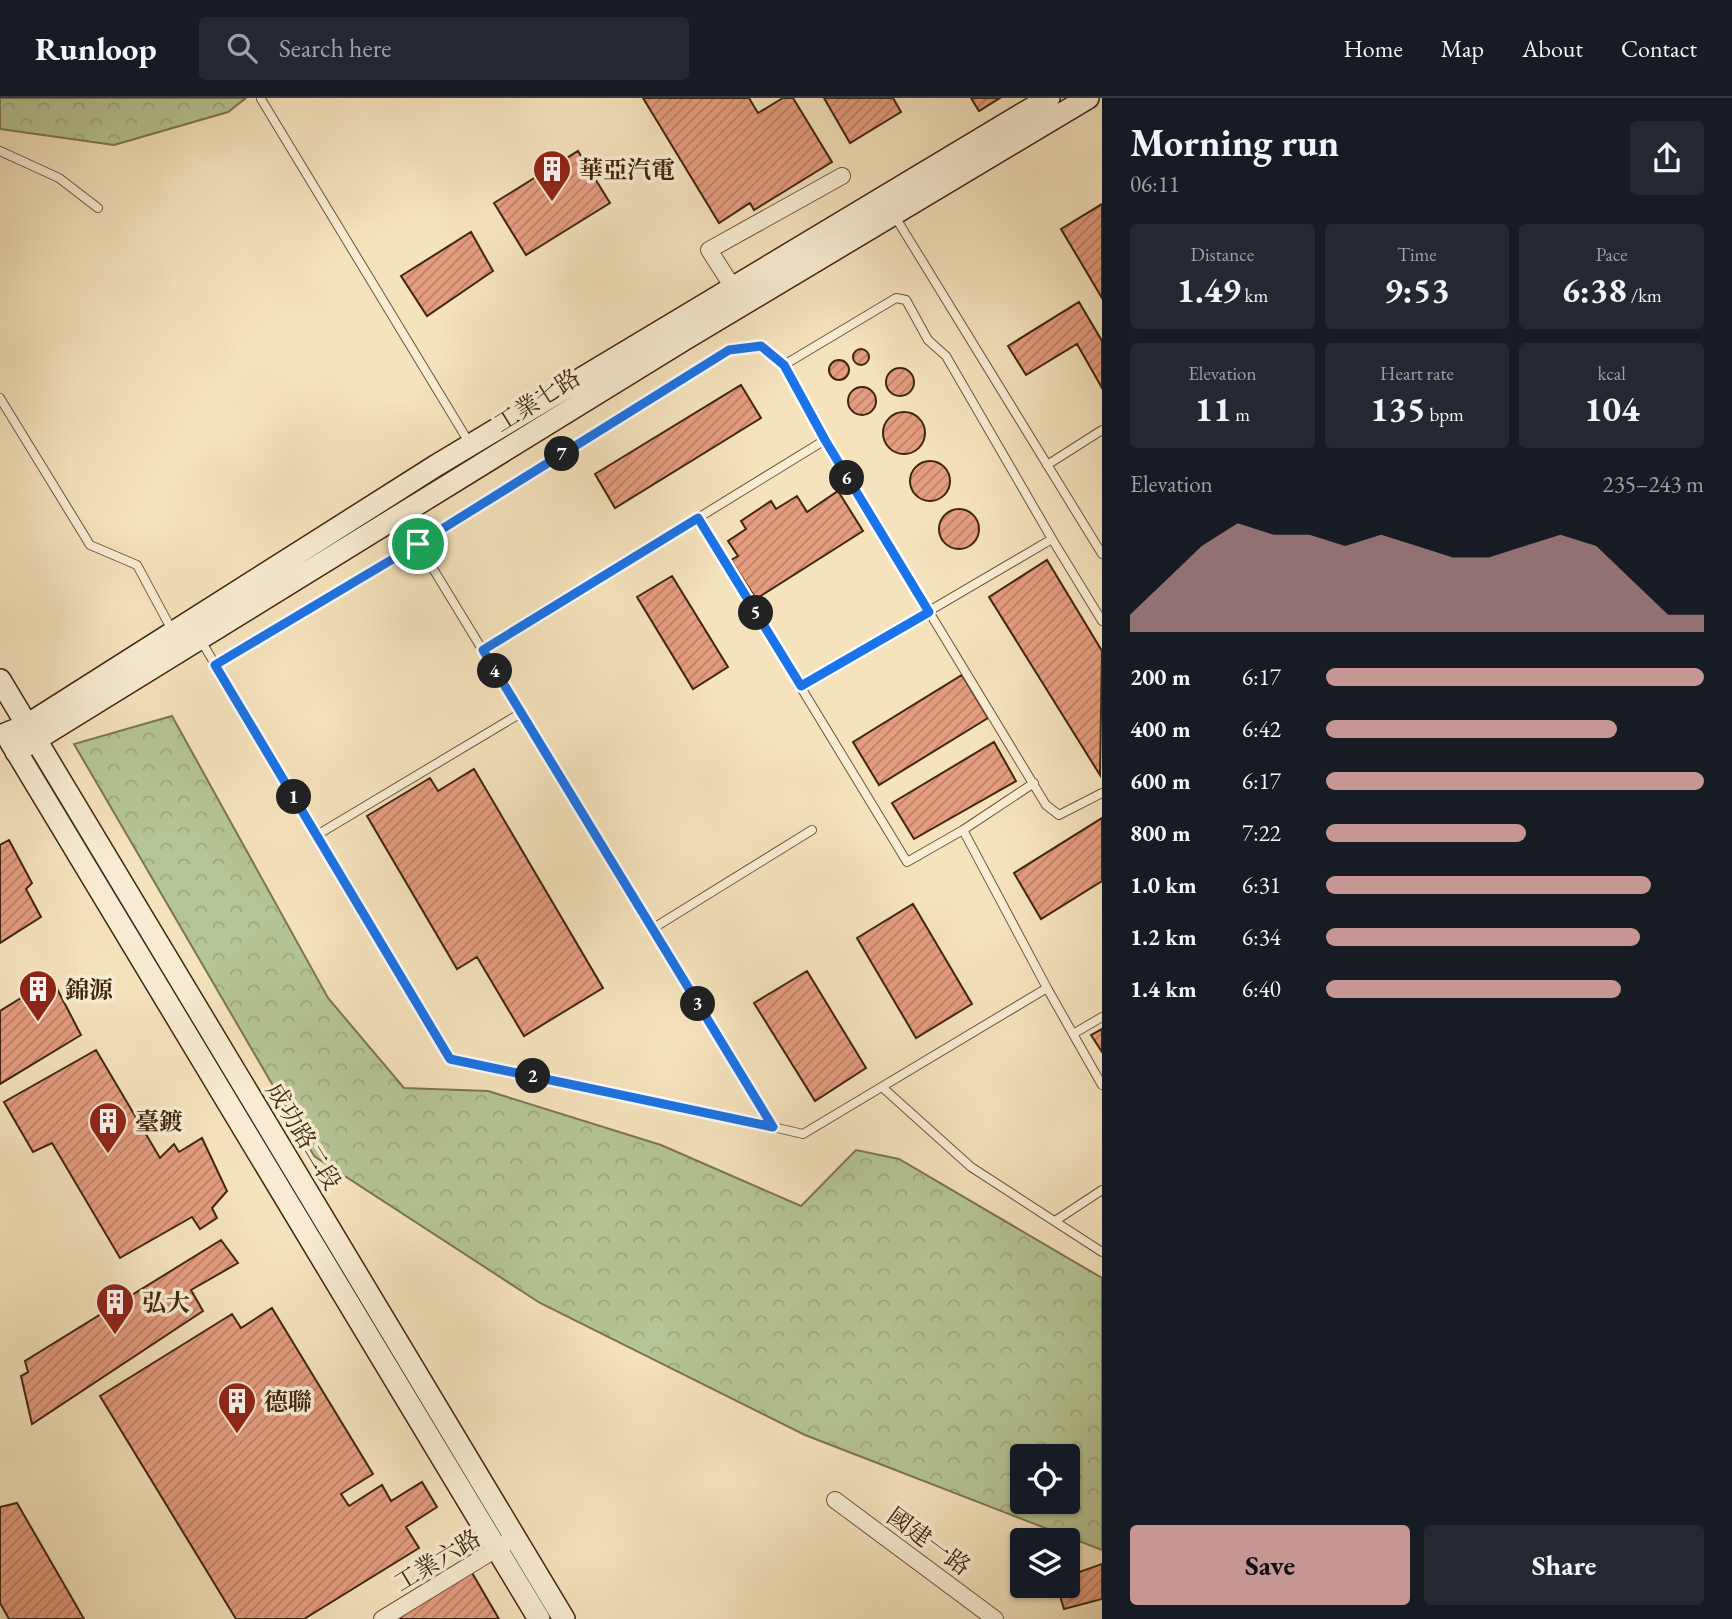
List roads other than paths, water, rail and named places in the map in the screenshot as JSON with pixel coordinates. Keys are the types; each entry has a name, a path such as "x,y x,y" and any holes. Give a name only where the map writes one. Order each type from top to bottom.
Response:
{"street":[{"name":"工業七路","path":"32,732 173,632 471,446 1049,98"},
{"name":"工業七路","path":"7,737 32,732 200,639 685,339 1088,98"},
{"path":"734,289 709,250 842,176"},
{"name":"成功路二段","path":"0,680 505,1544 540,1619"},
{"name":"成功路二段","path":"7,737 505,1544 564,1619"},
{"name":"國建一路","path":"835,1500 995,1619"},
{"name":"工業六路","path":"382,1619 505,1544"}],"lane":[{"path":"261,99 471,446"},
{"path":"0,151 60,178 98,208"},
{"path":"894,215 1102,554"},
{"path":"784,365 896,298 906,300 928,340 946,356 1102,621"},
{"path":"215,665 418,544 729,350 761,346 784,365 825,440 1046,806 1059,815 1102,793"},
{"path":"0,398 90,545 137,565 173,632"},
{"path":"1046,465 1102,430"},
{"path":"483,650 825,440"},
{"path":"397,516 418,544 773,1127"},
{"path":"698,518 906,862 963,830 1034,783"},
{"path":"801,686 1052,539"},
{"path":"200,639 450,1059 803,1134 1046,988"},
{"path":"317,835 521,713"},
{"path":"652,929 812,830"},
{"path":"963,830 1046,988 1102,1085"},
{"path":"1073,1034 1102,1017"},
{"path":"882,1087 971,1167 1102,1252"},
{"path":"1055,1221 1102,1190"}],"place":[{"name":"華亞汽電","path":"552,203"},
{"name":"錦源","path":"38,1023"},
{"name":"臺鍍","path":"108,1155"},
{"name":"弘大","path":"115,1336"},
{"name":"德聯","path":"237,1435"}]}
